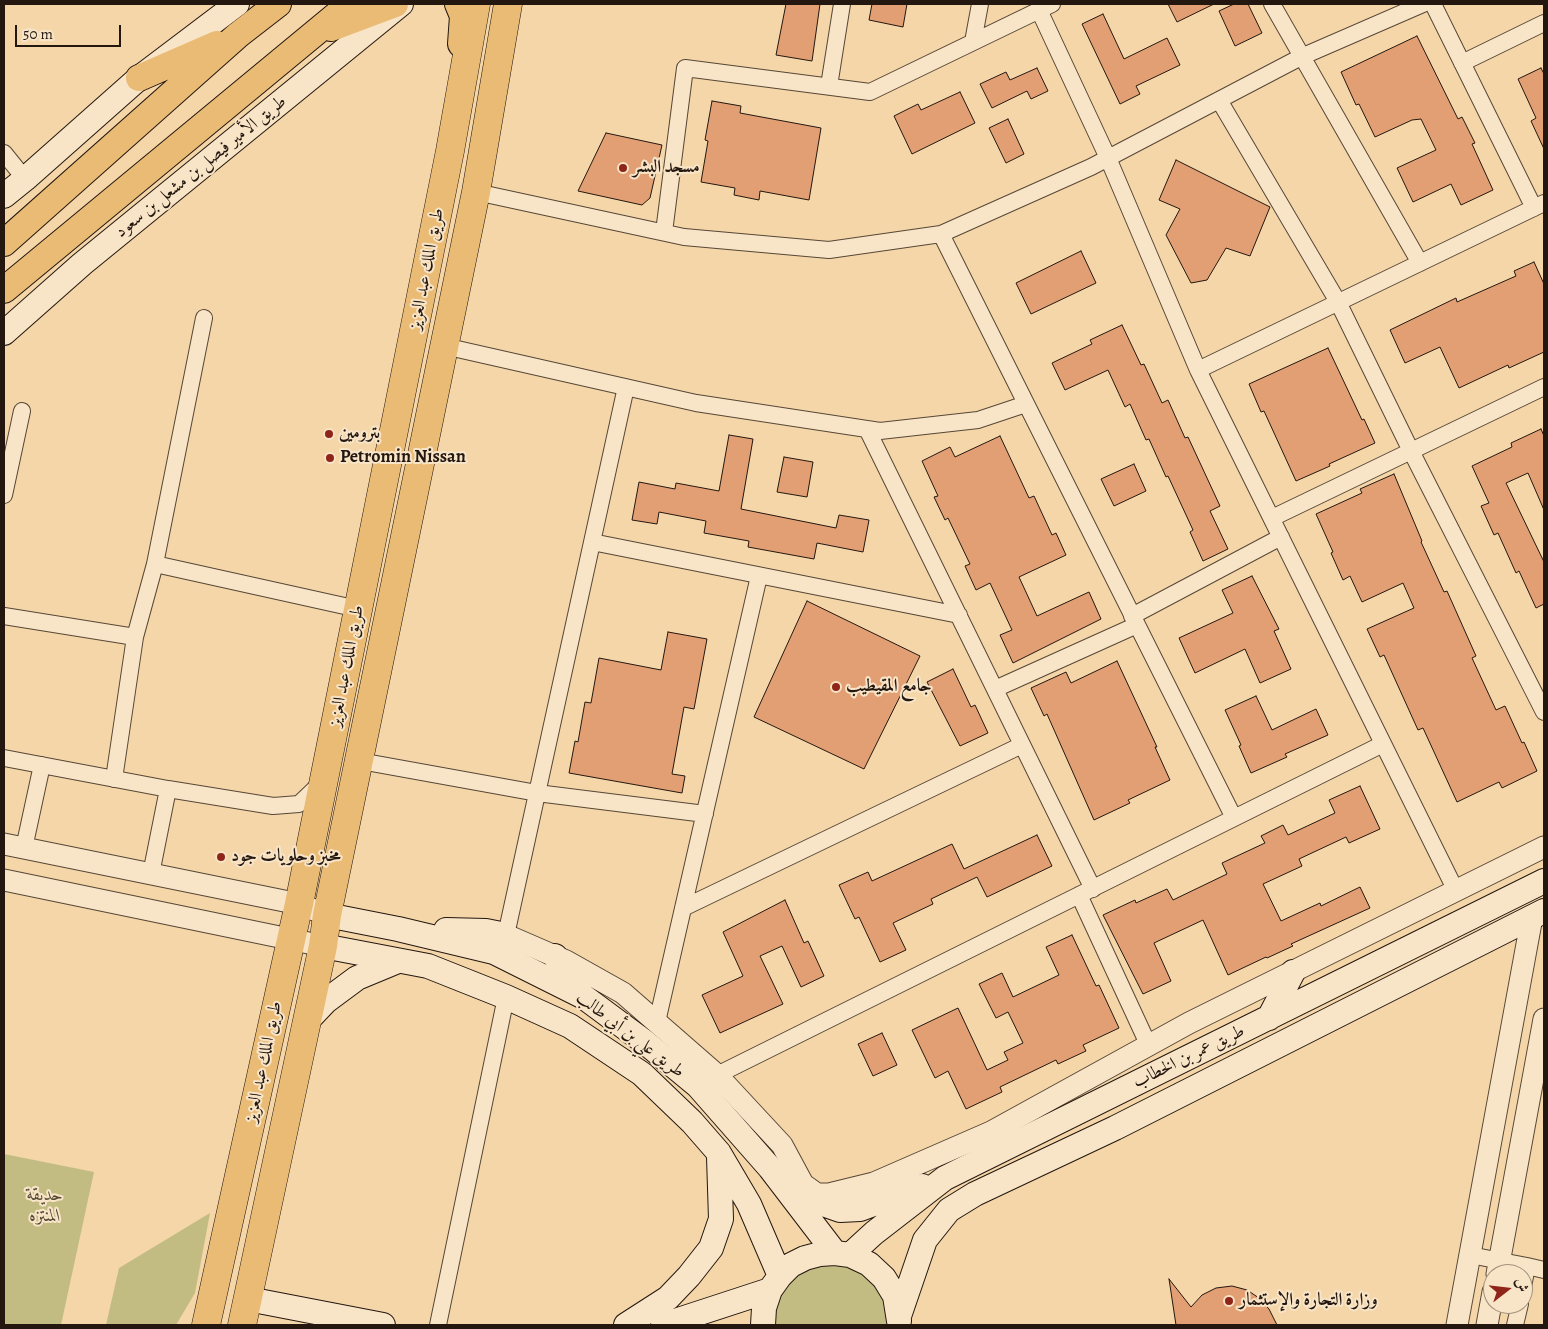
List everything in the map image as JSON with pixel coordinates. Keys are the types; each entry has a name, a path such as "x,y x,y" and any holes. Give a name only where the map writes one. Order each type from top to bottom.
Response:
{"highway":[{"name":"طريق الملك عبد العزيز","path":"206,1325 299,904 450,151 476,4"},
{"name":"طريق الملك عبد العزيز","path":"242,1325 323,946 327,915 476,192 508,4"}],"main road":[{"path":"4,196 25,180 139,78 237,4"},
{"path":"4,243 238,35 278,4"},
{"name":"طريق الأمير فيصل بن مشعل بن سعود","path":"8,288 350,4"},
{"path":"314,34 394,4"},
{"name":"طريق الأمير فيصل بن مشعل بن سعود","path":"4,333 82,264 402,4"},
{"path":"450,151 464,16 458,4"},
{"path":"499,51 518,4"},
{"path":"139,78 238,35"},
{"name":"طريق عمر بن الخطاب","path":"843,1254 874,1233 945,1178 1544,882"},
{"name":"طريق عمر بن الخطاب","path":"899,1321 925,1240 949,1210 975,1194 1115,1128 1538,914"},
{"name":"طريق علي بن أبي طالب","path":"327,915 398,929 494,952 584,997 646,1042 708,1080 770,1168 843,1254"},
{"path":"398,929 486,931 506,935"},
{"name":"طريق علي بن أبي طالب","path":"323,946 428,966 506,996 570,1026 642,1074 692,1122 719,1153 749,1204 775,1283"},
{"path":"555,956 584,997"},
{"path":"307,1021 326,1001 357,978 398,960"},
{"path":"1269,1018 1293,972"},
{"path":"708,1080 803,1184"},
{"path":"626,1325 668,1298 689,1276 710,1248 720,1220 719,1153"},
{"path":"770,1168 803,1197 840,1210 860,1209 945,1178"},
{"path":"763,1325 764,1308 775,1283 791,1265 805,1258 820,1254 843,1254 869,1264 884,1278 895,1296 899,1321"},
{"path":"663,1325 775,1283"},
{"path":"248,1299 383,1325"}],"street":[{"path":"829,86 842,4"},
{"path":"973,42 980,4"},
{"path":"1272,4 1420,263"},
{"path":"476,192 684,237 829,250 941,234 1108,158 1301,57 1423,4"},
{"path":"1198,370 1539,205 1462,63 1433,4"},
{"path":"664,232 685,68 870,92 1046,7 1198,370 1456,891"},
{"path":"1462,63 1544,22"},
{"path":"1219,100 1338,302 1411,451 1544,712"},
{"path":"4,153 25,180"},
{"path":"941,234 1234,818"},
{"path":"114,779 135,637 155,564 204,318"},
{"path":"444,346 696,403 880,431 978,420 1026,404"},
{"path":"626,387 506,935 555,956 622,993 657,1022 708,1080 1383,744"},
{"path":"1272,518 1544,387"},
{"path":"4,495 22,411"},
{"path":"867,429 1022,745 1086,892 1148,1044"},
{"path":"995,689 1135,620 1281,537"},
{"path":"592,542 959,615"},
{"path":"155,564 358,609"},
{"path":"657,1022 760,576"},
{"path":"4,616 135,637"},
{"path":"683,908 1022,745"},
{"path":"4,758 168,789 273,806 299,804 324,781"},
{"path":"360,762 537,793 705,814"},
{"path":"42,765 14,846 299,904 327,915"},
{"path":"151,874 168,789"},
{"path":"803,1184 817,1194 829,1194 874,1183 991,1132 1148,1044 1544,847"},
{"path":"4,880 323,946"},
{"path":"1457,1325 1538,914"},
{"path":"438,1325 506,996"},
{"path":"1499,1264 1544,1019"},
{"path":"1470,1254 1492,1264"}],"green space":[{"name":"حديقة المنتزه","path":"4,1154 94,1172 61,1325 4,1325"},
{"path":"210,1213 195,1293 176,1325 106,1325 119,1268"},
{"path":"822,1263 843,1263 862,1271 887,1298 890,1325 774,1325 773,1310 782,1291 799,1272"}],"building":[{"path":"786,4 820,4 812,61 776,55"},
{"path":"872,4 907,4 903,27 869,20"},
{"path":"1168,4 1214,4 1177,22"},
{"path":"1234,4 1248,4 1262,33 1235,46 1219,11"},
{"path":"1103,14 1124,59 1167,38 1180,65 1136,86 1140,94 1120,104 1082,24"},
{"path":"1417,36 1458,119 1462,117 1475,143 1472,144 1493,190 1461,205 1451,184 1413,202 1397,168 1436,150 1421,119 1412,120 1375,137 1359,104 1356,105 1341,72"},
{"path":"1037,68 1048,91 1031,99 1027,91 992,108 980,84 1006,72 1010,80"},
{"path":"1541,68 1544,74 1544,149 1531,121 1536,118 1518,79"},
{"path":"960,92 975,123 912,154 894,116 918,104 921,110"},
{"path":"712,101 741,106 740,113 821,128 809,200 760,191 759,200 734,195 735,188 701,182 708,141 705,140"},
{"path":"1008,119 1024,154 1006,163 989,128"},
{"name":"مسجد البشر","path":"606,133 662,145 650,198 642,205 578,191"},
{"path":"1176,160 1270,207 1250,256 1226,248 1207,280 1191,283 1166,235 1180,209 1159,200"},
{"path":"1081,251 1096,283 1031,314 1016,283"},
{"path":"1534,262 1544,284 1544,352 1509,368 1508,365 1459,388 1440,347 1405,363 1390,330 1456,298 1457,302 1516,276 1514,271"},
{"path":"1122,325 1141,365 1144,364 1162,403 1168,400 1185,438 1188,437 1220,506 1210,511 1228,549 1203,561 1190,532 1193,530 1168,476 1166,477 1149,439 1146,440 1130,404 1125,407 1108,370 1065,390 1052,363 1092,344 1090,340"},
{"path":"1328,348 1375,443 1296,481 1264,411 1261,412 1249,384"},
{"path":"1541,429 1544,436 1544,510 1528,473 1506,483 1544,562 1544,604 1536,608 1519,571 1516,573 1498,533 1494,535 1481,506 1489,503 1472,466 1512,447 1511,443"},
{"path":"729,435 753,439 741,509 836,528 839,515 869,520 863,552 817,543 814,559 748,547 749,541 704,533 706,521 659,512 657,524 632,520 639,482 675,489 676,483 719,491"},
{"path":"1000,436 1029,498 1034,496 1052,535 1056,533 1066,555 1019,577 1037,616 1089,592 1101,619 1013,663 1000,635 1012,630 990,583 976,590 965,566 970,564 948,518 945,520 934,497 938,496 922,461 950,447 955,457"},
{"path":"784,457 813,462 807,497 777,492"},
{"path":"1134,464 1146,491 1114,506 1101,479"},
{"path":"1394,474 1421,542 1444,592 1447,591 1476,656 1472,658 1496,710 1505,706 1537,771 1502,788 1499,782 1457,802 1423,728 1418,730 1384,655 1380,657 1367,629 1414,608 1403,583 1362,602 1350,576 1343,580 1316,514 1362,493 1360,489"},
{"path":"1252,576 1279,629 1274,631 1291,669 1260,683 1245,649 1195,673 1179,638 1233,613 1222,590"},
{"name":"جامع المقيطيب","path":"807,601 920,656 864,769 754,717"},
{"path":"668,632 707,639 694,709 684,707 672,774 685,776 682,793 569,773 575,741 578,742 585,702 591,703 599,658 661,670"},
{"path":"1117,661 1157,747 1155,747 1170,780 1128,800 1130,803 1094,820 1047,714 1044,716 1031,688 1066,672 1071,683"},
{"path":"953,669 971,707 975,705 988,733 960,746 927,682"},
{"path":"1256,696 1272,730 1316,709 1328,735 1285,754 1287,757 1251,773 1225,710"},
{"path":"1360,786 1380,829 1349,843 1346,837 1299,859 1302,866 1263,884 1281,921 1320,903 1321,906 1360,887 1370,908 1291,944 1293,946 1228,975 1203,920 1154,943 1171,981 1143,994 1103,915 1135,900 1136,903 1167,889 1173,900 1227,874 1222,863 1265,843 1261,836 1283,825 1288,835 1335,813 1329,800"},
{"path":"1037,835 1052,866 987,897 977,877 931,899 933,904 893,923 906,950 880,962 859,917 855,919 839,885 868,872 872,881 952,844 964,869"},
{"path":"785,900 804,943 808,941 824,976 801,987 782,946 760,956 783,1004 720,1033 702,995 743,976 723,932"},
{"path":"1072,935 1096,986 1099,985 1119,1028 1083,1045 1086,1051 1058,1064 1056,1060 1000,1087 1002,1092 966,1109 948,1071 935,1078 912,1030 958,1008 987,1070 1008,1060 1004,1052 1023,1043 1008,1012 996,1018 979,984 1002,973 1013,997 1059,975 1046,947"},
{"path":"882,1033 897,1065 873,1076 858,1044"},
{"name":"وزارة التجارة والإستثمار","path":"1169,1279 1191,1307 1202,1295 1216,1288 1232,1286 1247,1290 1259,1298 1269,1309 1277,1325 1176,1325"}],"place":[{"name":"مسجد البشر","path":"623,168"},
{"name":"بترومين","path":"329,434"},
{"name":"Petromin Nissan","path":"330,458"},
{"name":"جامع المقيطيب","path":"836,687"},
{"name":"مخبز وحلويات جود","path":"221,857"},
{"name":"وزارة التجارة والإستثمار","path":"1229,1301"}]}
